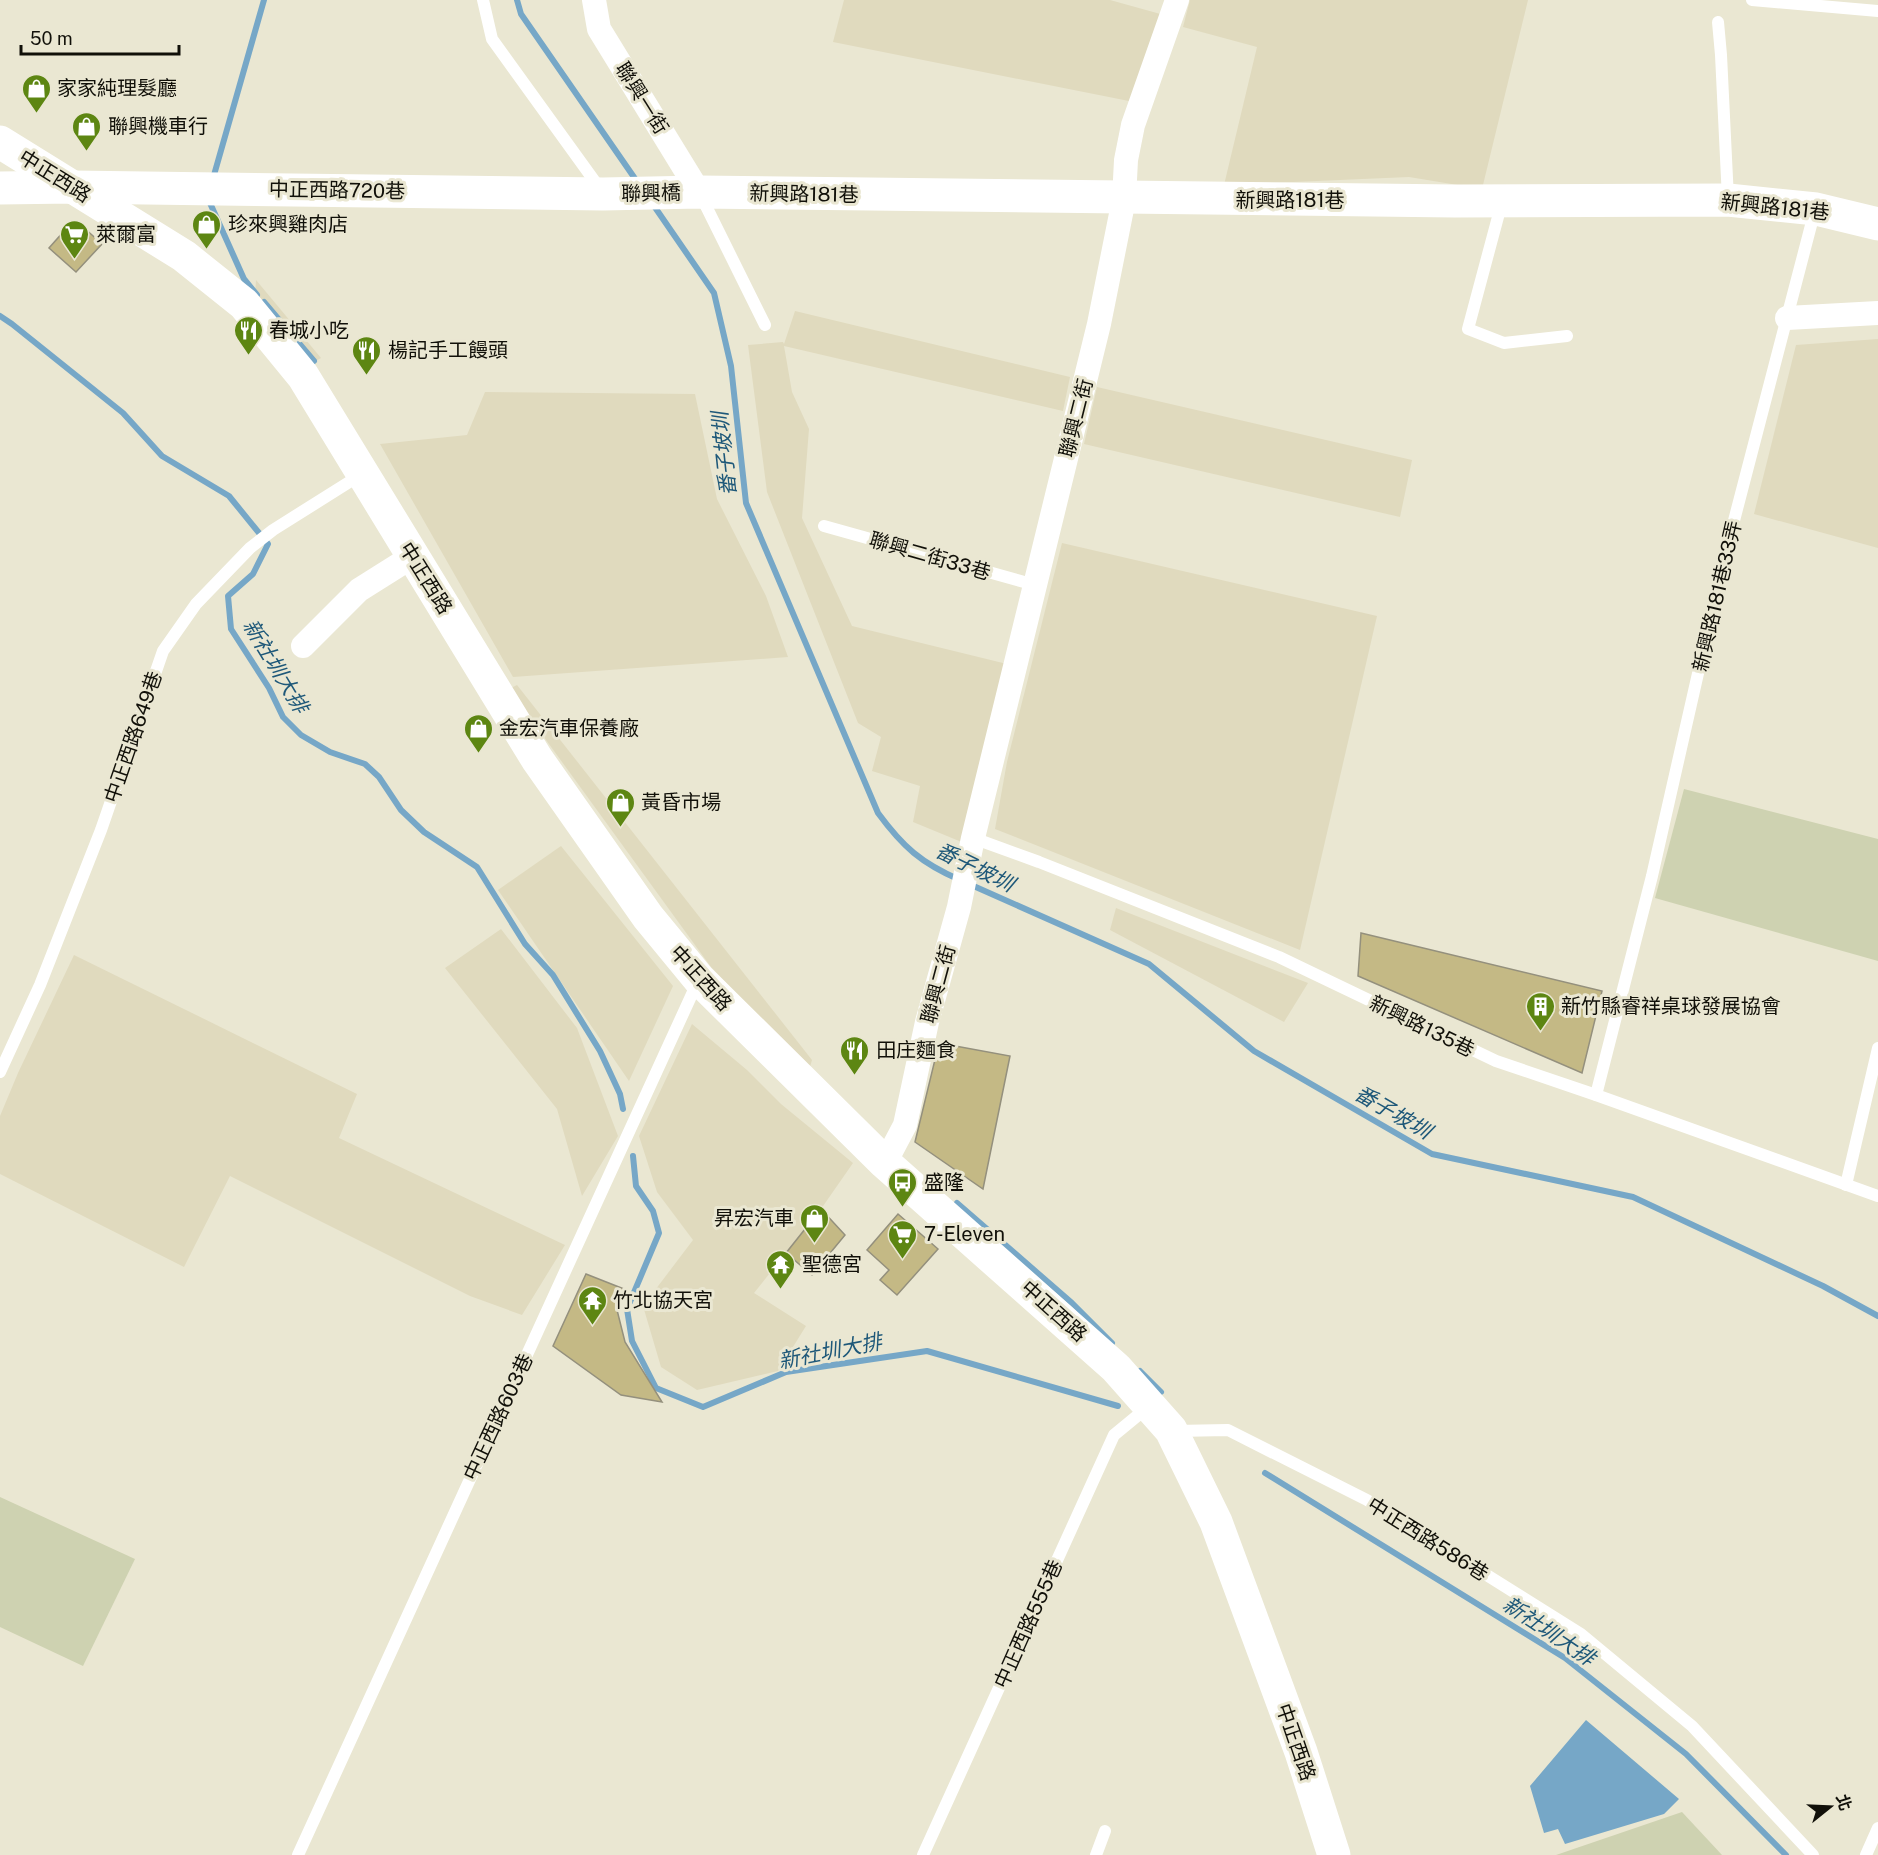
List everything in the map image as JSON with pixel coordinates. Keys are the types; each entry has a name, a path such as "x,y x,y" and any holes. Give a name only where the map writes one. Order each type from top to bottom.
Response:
{"main road":[{"name":"中正西路","path":"0,142 184,256 244,304 303,376 537,759 648,917 699,980 885,1163 1082,1336 1150,1405 1170,1431 1216,1522 1301,1752 1334,1855"},
{"name":"中正西路720巷","path":"0,188 72,186 603,194"},
{"name":"聯興橋","path":"603,194 699,192"},
{"name":"新興路181巷","path":"699,192 1124,199 1728,200 1816,208 1878,224"}],"street":[{"name":"聯興一街","path":"594,0 599,29 699,192"},
{"name":"聯興二街","path":"885,1163 905,1125 927,1022 959,907 973,838 1099,324 1124,199 1126,160 1134,125 1177,0"},
{"path":"1787,318 1878,313"},
{"path":"303,646 359,590 412,556"}],"lane":[{"path":"483,0 492,39 603,194"},
{"path":"1752,0 1878,11"},
{"path":"1718,22 1728,200"},
{"path":"699,192 765,325"},
{"path":"1503,201 1468,329 1504,343 1567,336"},
{"name":"新興路181巷33弄","path":"1596,1095 1652,876 1724,559 1816,208"},
{"name":"中正西路649巷","path":"0,1072 40,985 101,830 163,651 196,604 250,548 273,530 362,474"},
{"name":"聯興二街33巷","path":"824,526 1035,585"},
{"name":"新興路135巷","path":"973,838 1279,957 1496,1061 1878,1196"},
{"name":"中正西路603巷","path":"297,1855 699,980"},
{"path":"1846,1185 1878,1048"},
{"name":"中正西路555巷","path":"923,1855 1114,1435 1150,1405"},
{"name":"中正西路586巷","path":"1170,1431 1228,1430 1367,1500 1581,1634 1692,1726 1813,1855"},
{"path":"1866,1855 1878,1828"},
{"path":"1096,1855 1105,1832"}],"shaded area":[{"path":"844,0 1110,0 1164,15 1139,103 833,42"},
{"path":"1190,0 1528,0 1482,189 1409,177 1224,185 1257,47 1183,27"},
{"path":"256,280 321,358 310,364 255,296"},
{"path":"795,311 1070,377 1063,411 784,346 792,392 809,429 802,518 852,626 1007,664 964,843 913,822 920,786 872,771 881,737 858,723 767,492 748,345 783,342 784,344"},
{"path":"1878,339 1878,548 1754,514 1796,345"},
{"path":"1097,387 1412,460 1400,517 1084,444"},
{"path":"485,392 695,394 717,499 766,596 788,657 513,677 380,444 467,435"},
{"path":"1062,543 1377,616 1300,950 995,829 1007,762"},
{"name":"黃昏市場","path":"517,685 812,1060 809,1070 711,967 509,689"},
{"path":"561,846 673,986 629,1081 498,890"},
{"path":"1116,908 1308,983 1284,1022 1110,930"},
{"path":"501,929 577,1028 618,1136 582,1196 557,1109 445,968"},
{"path":"74,955 357,1094 339,1138 565,1245 522,1315 470,1296 230,1176 184,1267 0,1174 0,1116"},
{"path":"692,1024 747,1070 781,1104 853,1163 821,1209 754,1293 806,1326 778,1371 697,1390 661,1367 643,1306 693,1240 657,1192 639,1136"}],"green space":[{"path":"1684,789 1878,839 1878,961 1655,898"},
{"path":"0,1497 135,1559 83,1666 0,1627"},
{"path":"1682,1812 1722,1855 1556,1855"}],"water":[{"path":"1586,1720 1679,1799 1664,1814 1565,1844 1558,1829 1544,1833 1530,1786"}],"building":[{"name":"萊爾富","path":"82,226 102,244 76,272 49,248 65,230"},
{"name":"新竹縣睿祥桌球發展協會","path":"1361,933 1602,991 1582,1073 1358,976"},
{"path":"939,1043 1010,1056 983,1189 915,1142"},
{"name":"昇宏汽車","path":"821,1209 845,1235 812,1275 786,1253"},
{"name":"7-Eleven","path":"898,1214 938,1249 897,1295 880,1280 889,1270 867,1250"},
{"name":"竹北協天宮","path":"586,1274 624,1289 617,1310 625,1342 662,1402 621,1395 553,1346"}],"waterway":[{"path":"214,175 264,0"},
{"name":"番子坡圳","path":"517,0 521,14 638,183"},
{"path":"210,203 244,279 257,295"},
{"name":"番子坡圳","path":"652,203 714,293 731,366 746,503 878,813 914,853 934,867 960,880"},
{"path":"264,302 314,361"},
{"name":"新社圳大排","path":"0,316 123,413 162,456 229,496 268,544 253,574 228,596 231,629 269,688 283,717 301,735 330,752 365,764 379,777 401,810 424,832 477,867 525,944 553,975 600,1051 620,1094 623,1109"},
{"name":"番子坡圳","path":"969,884 1149,964 1254,1051 1432,1154 1633,1197 1823,1286 1878,1316"},
{"name":"新社圳大排","path":"633,1156 636,1186 653,1211 659,1233 627,1309 632,1341 656,1388 703,1407 786,1372 927,1351 1118,1406"},
{"path":"957,1203 1072,1303 1112,1343"},
{"path":"1140,1371 1161,1392"},
{"name":"新社圳大排","path":"1265,1473 1565,1658 1686,1754 1786,1855"}],"place":[{"name":"家家純理髮廳","path":"36,114"},
{"name":"聯興機車行","path":"87,152"},
{"name":"珍來興雞肉店","path":"207,250"},
{"name":"萊爾富","path":"75,260"},
{"name":"春城小吃","path":"248,356"},
{"name":"楊記手工饅頭","path":"367,376"},
{"name":"金宏汽車保養廠","path":"478,754"},
{"name":"黃昏市場","path":"620,828"},
{"name":"新竹縣睿祥桌球發展協會","path":"1540,1032"},
{"name":"田庄麵食","path":"855,1076"},
{"name":"盛隆","path":"903,1208"},
{"name":"昇宏汽車","path":"815,1244"},
{"name":"7-Eleven","path":"903,1260"},
{"name":"聖德宮","path":"781,1290"},
{"name":"竹北協天宮","path":"592,1326"}]}
